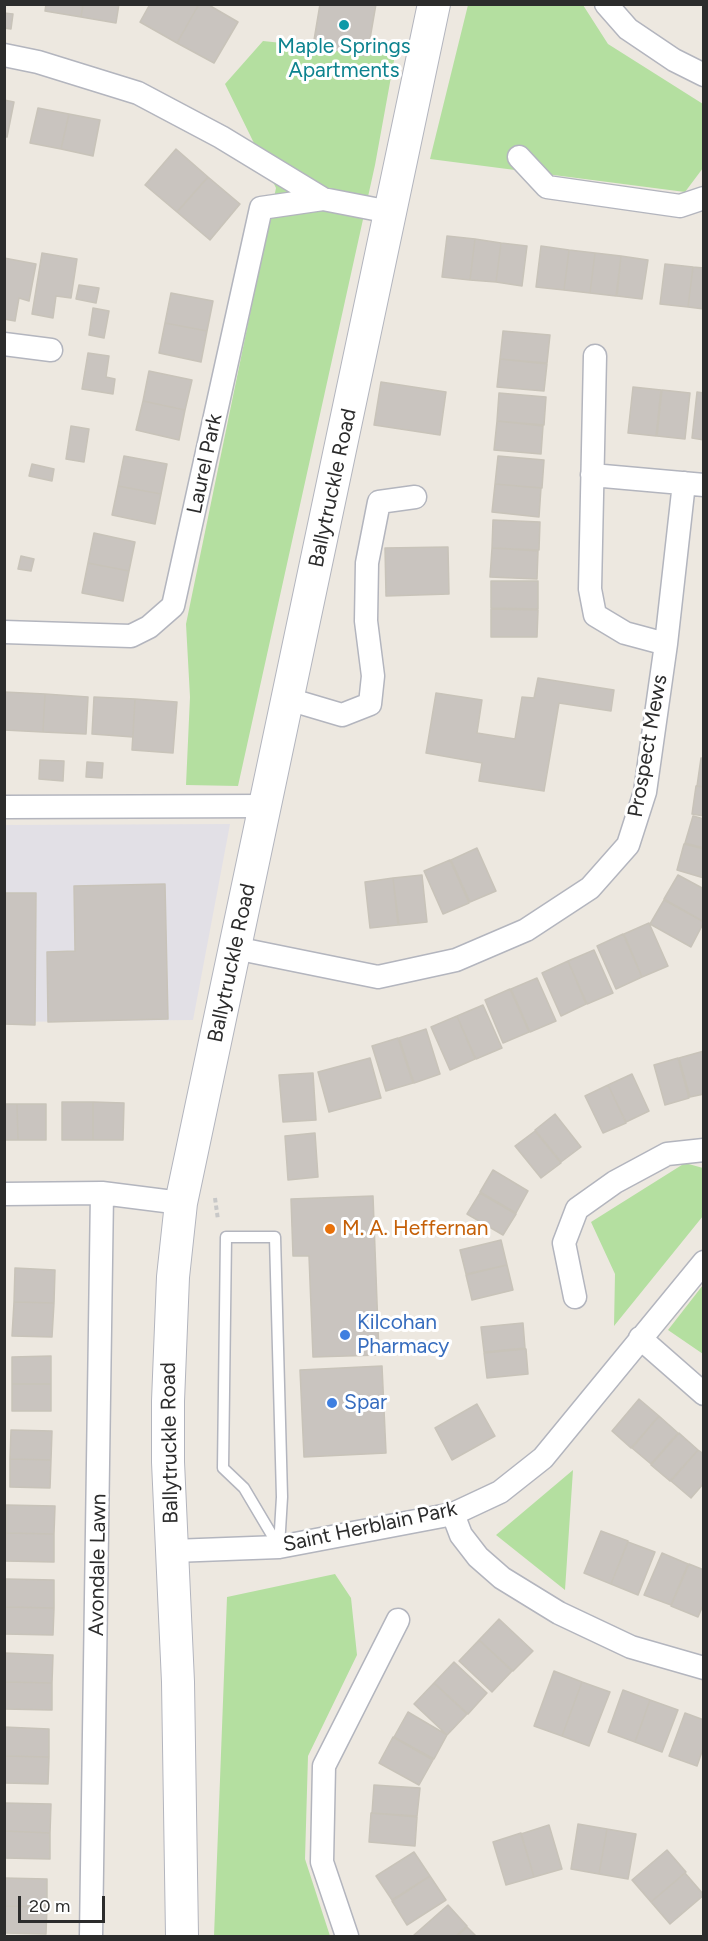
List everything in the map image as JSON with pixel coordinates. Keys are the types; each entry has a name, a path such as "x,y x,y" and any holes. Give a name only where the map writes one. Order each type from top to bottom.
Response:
{"street":[{"name":"Ballytruckle Road","path":"182,1936 178,1682 168,1462 168,1365 173,1277 181,1203 434,4"},
{"path":"606,4 628,28 674,60 704,75"},
{"name":"Laurel Park","path":"4,55 38,62 138,93 221,136 323,199"},
{"path":"519,157 547,187 680,206 704,198"},
{"name":"Laurel Park","path":"4,632 131,636 149,627 173,606 261,208 323,199 390,212"},
{"path":"4,344 51,350"},
{"name":"Prospect Mews","path":"595,356 590,589 595,615 625,633 666,644"},
{"name":"Prospect Mews","path":"235,948 378,977 456,960 526,930 590,888 628,845 645,792 666,644 694,484 592,475"},
{"path":"288,699 342,715 370,704 373,676 366,621 367,563 380,502 415,497"},
{"path":"4,807 266,806"},
{"path":"575,1297 564,1243 577,1209 615,1182 667,1154 704,1150"},
{"path":"4,1194 102,1193 181,1203"},
{"name":"Avondale Lawn","path":"91,1936 99,1521 102,1193"},
{"name":"Saint Herblain Park","path":"173,1551 279,1546 453,1514 500,1492 543,1458 704,1262"},
{"path":"640,1338 704,1394"},
{"path":"453,1514 461,1535 478,1557 502,1578 531,1596 559,1613 631,1647 704,1668"},
{"path":"347,1936 322,1862 324,1766 398,1620"}],"lane":[{"path":"226,1237 275,1238 282,1497 279,1546 244,1488 223,1468 226,1237"}],"shaded area":[{"path":"230,824 193,1020 5,1022 4,825"}],"green space":[{"path":"468,5 583,5 608,44 703,104 703,168 685,192 430,159"},
{"path":"263,41 395,55 375,165 238,786 186,785 190,697 186,624 276,188 225,84"},
{"path":"685,1163 703,1168 703,1216 614,1326 615,1274 591,1222"},
{"path":"703,1285 703,1354 668,1330"},
{"path":"573,1470 565,1590 496,1535"},
{"path":"335,1574 351,1598 357,1655 308,1756 305,1859 330,1936 214,1936 227,1597"}],"building":[{"path":"46,4 83,4 81,17 45,11"},
{"path":"83,4 119,4 116,23 81,17"},
{"path":"150,4 199,4 177,43 140,22"},
{"path":"199,4 207,4 238,22 214,63 177,43"},
{"name":"Maple Springs Apartments","path":"320,4 376,4 367,56 313,46"},
{"path":"4,13 13,14 11,29 4,28"},
{"path":"4,100 14,102 7,137 4,137"},
{"path":"38,108 69,114 61,149 30,143"},
{"path":"69,114 100,120 93,156 61,149"},
{"path":"176,149 208,177 177,212 145,185"},
{"path":"208,177 240,204 210,240 177,212"},
{"path":"447,236 475,239 470,280 442,277"},
{"path":"475,239 501,243 496,282 470,280"},
{"path":"501,243 527,246 522,286 496,282"},
{"path":"541,246 569,250 564,290 536,287"},
{"path":"569,250 595,253 590,293 564,290"},
{"path":"42,253 77,259 71,298 56,296 53,318 32,314"},
{"path":"595,253 621,256 616,296 590,293"},
{"path":"621,256 648,260 642,299 617,296"},
{"path":"4,258 36,264 29,301 19,298 15,321 4,319"},
{"path":"665,264 693,267 688,307 660,304"},
{"path":"693,267 704,268 704,309 688,307"},
{"path":"79,285 99,288 96,303 76,299"},
{"path":"171,293 213,301 207,331 165,323"},
{"path":"93,308 109,311 104,338 89,335"},
{"path":"165,323 207,331 201,362 159,353"},
{"path":"503,331 550,335 547,363 500,359"},
{"path":"88,353 109,356 106,377 115,379 113,394 82,389"},
{"path":"500,359 547,364 544,391 497,387"},
{"path":"149,371 192,380 185,410 143,401"},
{"path":"381,382 446,392 440,435 374,425"},
{"path":"633,387 661,390 656,436 628,433"},
{"path":"662,390 690,393 685,439 657,436"},
{"path":"697,392 704,393 704,440 692,438"},
{"path":"499,393 546,397 544,425 497,421"},
{"path":"143,401 185,410 179,440 136,430"},
{"path":"497,421 543,426 541,454 494,450"},
{"path":"71,426 89,429 84,462 66,459"},
{"path":"124,456 167,464 161,494 118,486"},
{"path":"498,456 544,460 542,488 495,484"},
{"path":"32,464 54,469 52,481 29,476"},
{"path":"495,484 541,488 539,517 492,512"},
{"path":"118,486 161,494 155,524 112,515"},
{"path":"493,520 540,522 539,550 492,548"},
{"path":"94,533 135,542 129,571 88,563"},
{"path":"448,547 449,594 386,596 385,548"},
{"path":"492,548 538,551 537,579 490,577"},
{"path":"21,556 34,559 31,571 18,569"},
{"path":"88,563 129,571 123,601 82,593"},
{"path":"491,581 538,581 538,609 491,608"},
{"path":"491,609 538,610 537,637 491,637"},
{"path":"538,678 614,690 611,711 559,703 544,791 479,781 482,763 426,753 436,693 482,700 477,733 515,739 522,697 534,698"},
{"path":"4,692 45,694 43,732 4,730"},
{"path":"45,694 88,697 86,734 43,732"},
{"path":"94,697 135,699 133,737 92,734"},
{"path":"135,699 177,702 173,753 132,750"},
{"path":"701,758 704,759 704,787 697,786"},
{"path":"40,760 64,761 63,781 39,779"},
{"path":"87,762 103,763 102,778 86,777"},
{"path":"696,786 704,787 704,816 692,814"},
{"path":"693,816 704,819 704,848 685,843"},
{"path":"684,844 704,849 704,878 677,870"},
{"path":"477,848 496,891 470,902 451,860"},
{"path":"450,860 469,903 443,914 424,871"},
{"path":"422,875 427,922 399,925 393,878"},
{"path":"678,875 704,889 704,922 664,899"},
{"path":"393,878 398,925 370,928 365,882"},
{"path":"165,884 168,1019 48,1022 47,952 75,951 74,886"},
{"path":"4,893 36,893 35,1025 4,1024"},
{"path":"664,900 704,922 691,947 650,924"},
{"path":"649,923 668,966 642,977 624,934"},
{"path":"623,934 642,977 616,989 597,946"},
{"path":"594,950 613,993 587,1004 568,961"},
{"path":"568,961 586,1004 561,1016 542,973"},
{"path":"537,978 556,1021 530,1032 511,989"},
{"path":"510,989 529,1032 503,1043 485,1000"},
{"path":"483,1005 502,1048 476,1059 457,1016"},
{"path":"457,1016 475,1059 450,1070 431,1027"},
{"path":"426,1029 440,1074 414,1083 399,1038"},
{"path":"398,1038 413,1083 386,1091 372,1046"},
{"path":"704,1051 704,1094 690,1097 679,1058"},
{"path":"370,1058 381,1098 329,1112 318,1072"},
{"path":"678,1058 689,1098 665,1105 654,1065"},
{"path":"313,1073 316,1120 283,1122 279,1075"},
{"path":"632,1074 649,1111 626,1122 608,1085"},
{"path":"608,1085 626,1123 603,1133 585,1096"},
{"path":"62,1102 93,1102 93,1140 62,1140"},
{"path":"93,1102 124,1103 123,1140 93,1140"},
{"path":"4,1104 17,1104 18,1140 4,1140"},
{"path":"17,1104 46,1104 46,1140 18,1140"},
{"path":"555,1114 581,1147 561,1162 535,1130"},
{"path":"535,1131 561,1163 541,1178 515,1146"},
{"path":"315,1133 318,1177 288,1180 285,1136"},
{"path":"493,1170 528,1191 516,1213 480,1192"},
{"path":"480,1193 516,1214 503,1235 467,1214"},
{"path":"373,1196 379,1355 313,1357 309,1256 293,1256 291,1199"},
{"path":"501,1240 507,1265 466,1274 460,1250"},
{"path":"507,1265 513,1290 472,1300 466,1275"},
{"path":"15,1268 55,1270 54,1303 14,1302"},
{"path":"14,1302 54,1303 52,1337 12,1336"},
{"path":"523,1323 525,1348 484,1352 481,1327"},
{"path":"526,1349 528,1374 487,1378 484,1353"},
{"path":"51,1356 51,1384 12,1384 12,1357"},
{"path":"382,1366 386,1453 304,1457 300,1370"},
{"path":"12,1384 51,1384 51,1411 12,1411"},
{"path":"639,1399 659,1416 631,1448 612,1431"},
{"path":"477,1404 495,1436 452,1460 435,1428"},
{"path":"659,1416 678,1433 651,1464 632,1448"},
{"path":"11,1430 52,1431 51,1460 10,1459"},
{"path":"679,1433 698,1450 670,1481 651,1465"},
{"path":"698,1450 704,1454 704,1483 691,1498 671,1481"},
{"path":"10,1459 51,1460 50,1488 10,1487"},
{"path":"6,1505 55,1506 54,1534 6,1533"},
{"path":"601,1531 628,1541 611,1584 584,1573"},
{"path":"6,1533 54,1534 54,1562 5,1561"},
{"path":"628,1542 655,1552 638,1595 611,1584"},
{"path":"662,1553 688,1564 671,1605 644,1595"},
{"path":"689,1564 704,1570 704,1603 698,1617 671,1606"},
{"path":"6,1579 54,1580 54,1608 5,1607"},
{"path":"5,1607 54,1608 53,1635 4,1634"},
{"path":"499,1619 533,1651 513,1671 479,1640"},
{"path":"479,1640 512,1671 492,1692 459,1661"},
{"path":"4,1653 53,1655 52,1683 4,1682"},
{"path":"454,1662 487,1693 468,1714 434,1683"},
{"path":"554,1671 582,1682 562,1736 534,1726"},
{"path":"4,1682 52,1683 52,1710 4,1709"},
{"path":"582,1682 610,1692 589,1746 562,1736"},
{"path":"434,1683 467,1714 447,1735 414,1704"},
{"path":"623,1690 650,1700 635,1742 608,1732"},
{"path":"650,1700 678,1710 662,1752 635,1742"},
{"path":"408,1712 447,1735 434,1759 394,1737"},
{"path":"685,1713 704,1720 704,1746 697,1766 669,1756"},
{"path":"4,1727 49,1729 49,1757 4,1756"},
{"path":"393,1737 433,1760 419,1785 379,1763"},
{"path":"4,1756 49,1757 48,1784 4,1783"},
{"path":"374,1785 420,1788 417,1816 372,1813"},
{"path":"4,1803 51,1804 50,1833 4,1831"},
{"path":"371,1813 417,1817 415,1846 369,1842"},
{"path":"578,1824 607,1829 599,1874 571,1869"},
{"path":"549,1825 562,1869 534,1877 521,1834"},
{"path":"607,1829 636,1834 628,1879 599,1874"},
{"path":"4,1831 50,1833 50,1859 4,1858"},
{"path":"521,1833 534,1877 506,1885 493,1842"},
{"path":"667,1850 686,1872 651,1902 632,1880"},
{"path":"414,1852 430,1876 392,1900 376,1876"},
{"path":"685,1873 704,1895 670,1924 651,1902"},
{"path":"430,1876 446,1900 407,1925 392,1901"},
{"path":"4,1878 47,1879 47,1907 4,1906"},
{"path":"448,1905 467,1926 456,1936 414,1935"},
{"path":"4,1906 47,1907 46,1934 4,1933"},
{"path":"467,1927 476,1936 457,1936"}],"place":[{"name":"Maple Springs Apartments","path":"344,25"},
{"name":"M. A. Heffernan","path":"330,1229"},
{"name":"Kilcohan Pharmacy","path":"345,1335"},
{"name":"Spar","path":"332,1403"}]}
